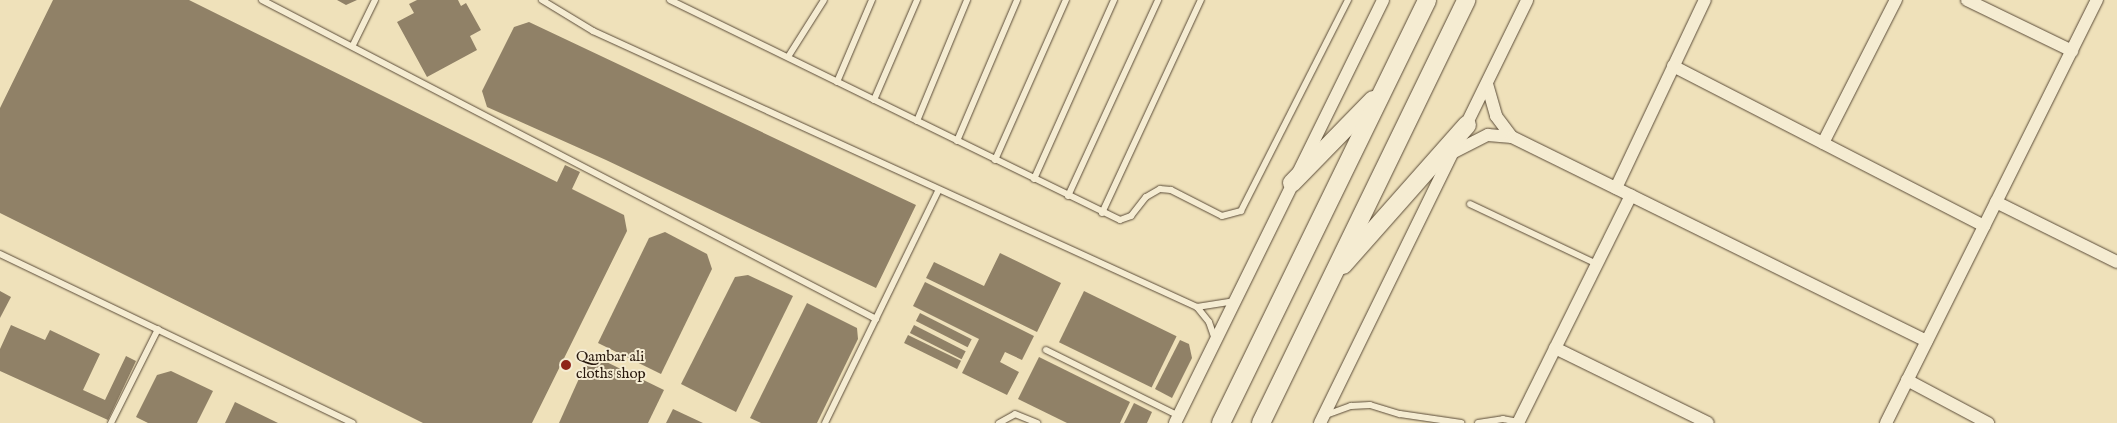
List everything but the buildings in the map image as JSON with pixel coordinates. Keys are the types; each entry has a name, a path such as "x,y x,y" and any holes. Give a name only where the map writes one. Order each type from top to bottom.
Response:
{"main road":[{"path":"1221,423 1427,0"},
{"path":"1261,423 1466,0"},
{"path":"1292,183 1384,88"},
{"path":"1328,282 1467,125"}],"street":[{"path":"1177,419 1383,0"},
{"path":"1321,420 1527,0"},
{"path":"1616,188 1705,0"},
{"path":"1823,143 1896,0"},
{"path":"1967,0 2072,51"},
{"path":"1886,423 2097,0"},
{"path":"1673,66 1984,226"},
{"path":"1487,84 1496,116 1512,137"},
{"path":"1454,152 1488,135 1512,137 1926,341"},
{"path":"1519,422 1631,195"},
{"path":"1996,202 2117,262"},
{"path":"1555,348 1704,422"},
{"path":"1907,380 1988,423"}],"lane":[{"path":"262,0 353,45 876,319"},
{"path":"353,45 375,0"},
{"path":"542,0 593,31 938,191 1197,307 1209,322 1215,340"},
{"path":"670,0 1114,219 1126,219 1150,194 1166,189 1222,216 1241,211 1348,0"},
{"path":"788,57 824,0"},
{"path":"837,82 872,0"},
{"path":"874,100 917,0"},
{"path":"917,121 967,0"},
{"path":"957,141 1017,0"},
{"path":"995,160 1066,0"},
{"path":"1034,179 1114,0"},
{"path":"1068,196 1158,0"},
{"path":"1102,213 1201,0"},
{"path":"825,423 938,191"},
{"path":"1470,204 1597,264"},
{"path":"0,254 353,423"},
{"path":"1197,307 1237,300"},
{"path":"111,423 158,329"},
{"path":"1046,350 1177,419"},
{"path":"1321,420 1351,406 1370,405 1400,414 1461,423"},
{"path":"999,423 1015,414 1037,423"},
{"path":"1478,423 1503,419 1519,422"}],"place":[{"name":"Qambar ali cloths shop","path":"566,365"}]}
